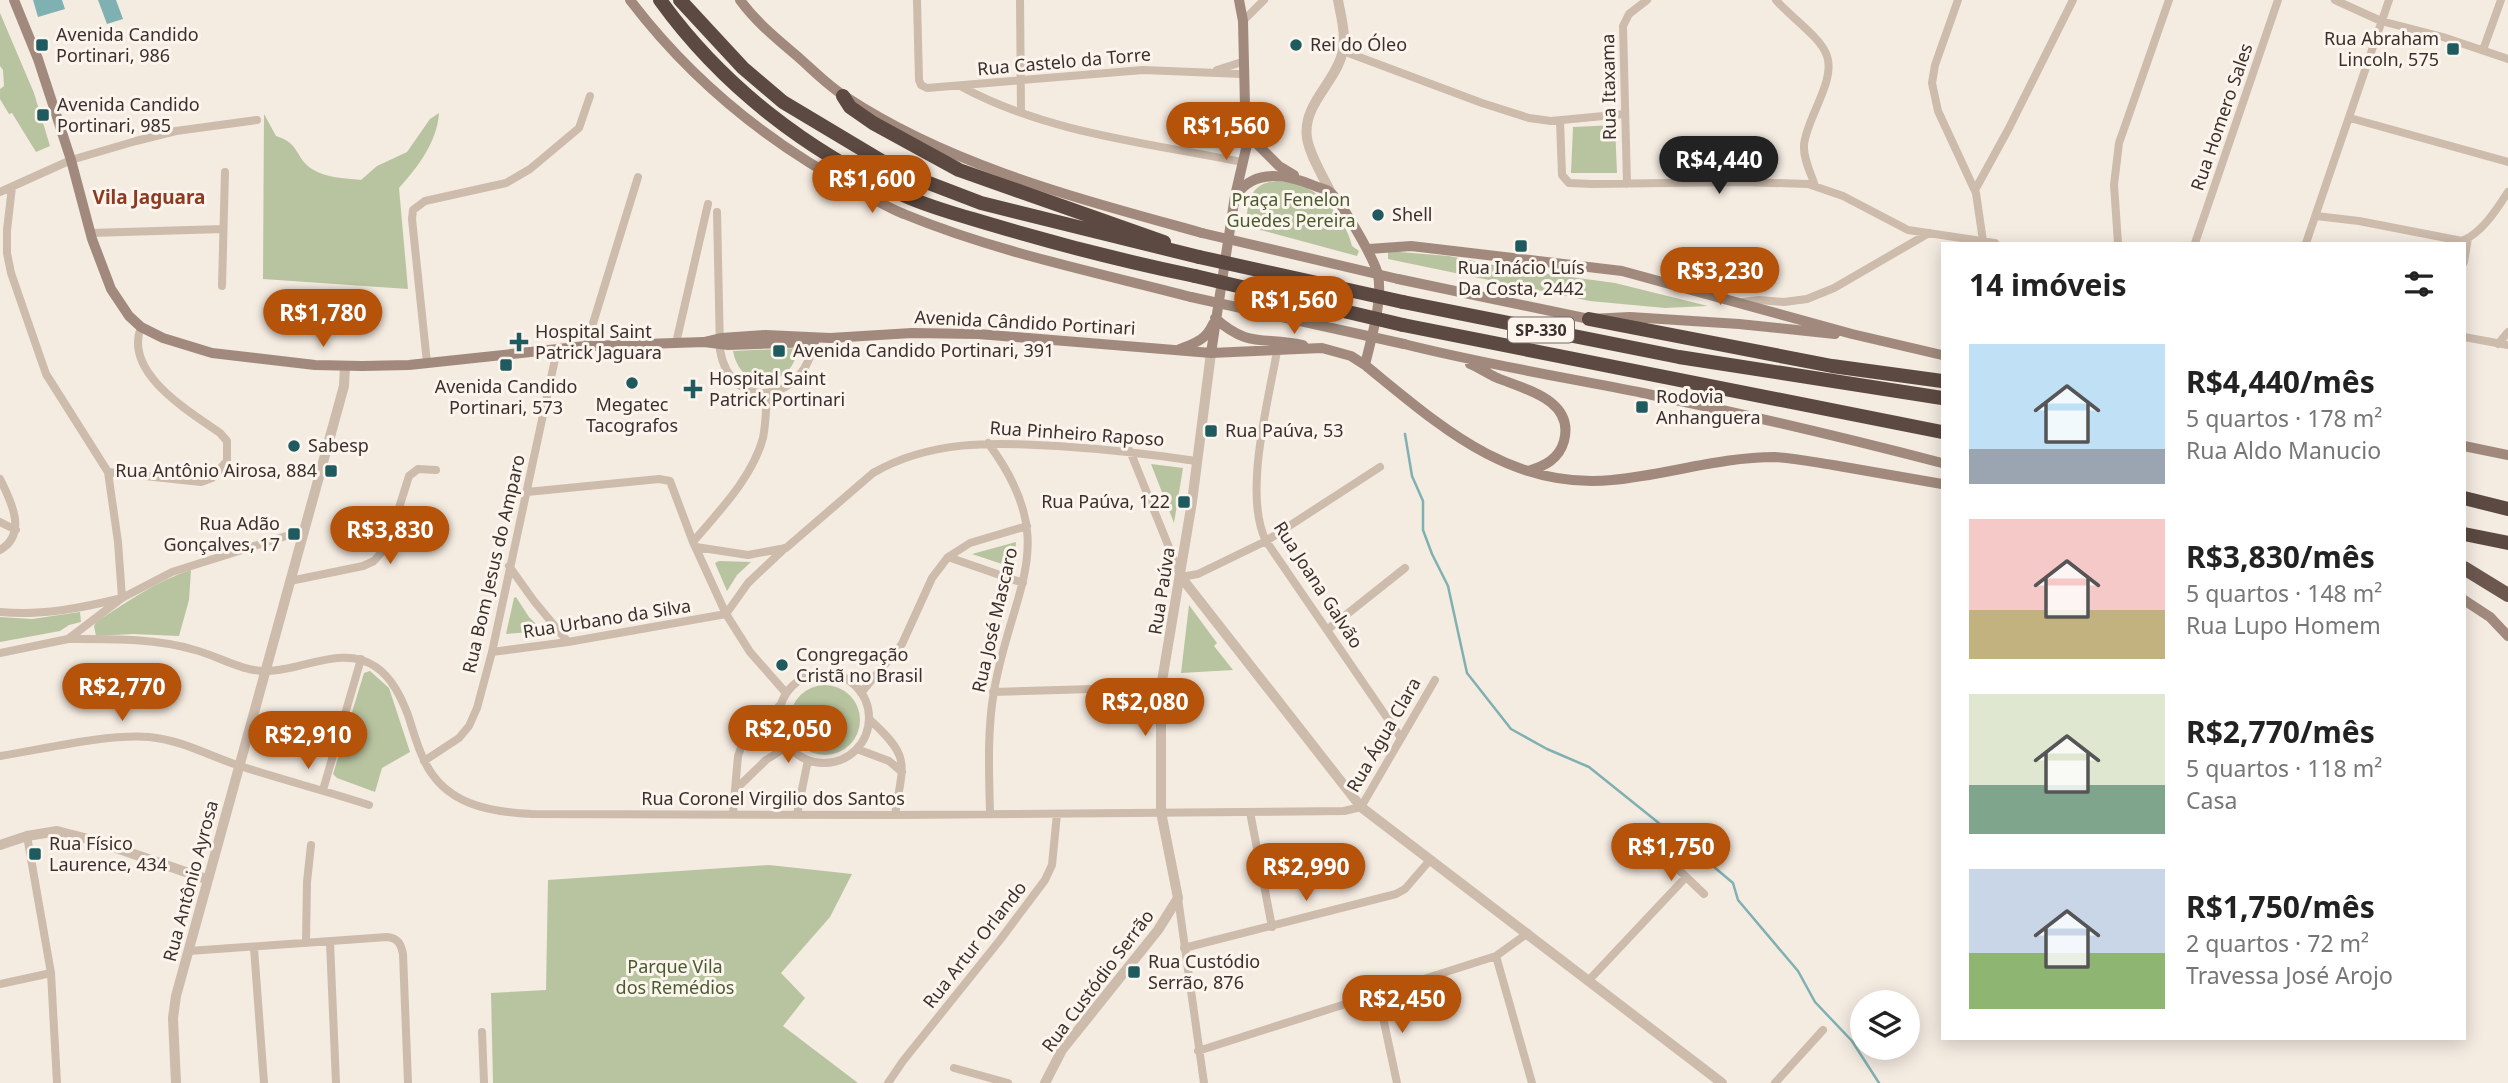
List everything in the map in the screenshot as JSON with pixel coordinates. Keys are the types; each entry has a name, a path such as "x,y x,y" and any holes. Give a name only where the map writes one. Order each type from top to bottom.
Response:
{"highway":[{"name":"SP-330","path":"660,0 719,70 769,115 820,152 905,196 960,215 1105,256 1403,325 1941,432"},
{"name":"SP-330","path":"680,0 743,68 783,102 900,172 981,203 1196,256 1403,302 1679,357 1941,398"},
{"path":"844,96 850,107 873,123 959,170 1148,235 1196,256"},
{"path":"1589,319 1820,364 1941,381"},
{"path":"2466,498 2508,509"},
{"path":"2466,534 2508,543"},
{"path":"2466,569 2508,595"}],"main road":[{"name":"Avenida Cândido Portinari","path":"14,0 38,59 71,160 90,233 111,289 129,316 141,327 163,338 212,353 315,365 381,366 586,346 912,333 978,334 1211,353 1313,348"},
{"path":"630,0 679,58 715,94 823,172 902,214 970,238 1191,297 1459,358 1754,416 1941,463"},
{"path":"740,0 769,32 844,96 898,128 980,163 1069,195 1202,233 1398,279 1589,319 1643,318 1852,334"},
{"path":"1211,353 1235,196 1249,136 1242,68 1243,21 1239,0"},
{"path":"1249,136 1279,166 1331,193 1369,249 1378,275 1379,288 1375,324 1365,365"},
{"path":"1235,196 1251,181 1269,175 1297,177"},
{"path":"1369,249 1411,246 1522,257 1622,271 1852,334 1941,355"},
{"name":"Avenida Cândido Portinari","path":"1215,318 1226,329 1242,338 1338,351 1365,365 1464,441 1497,460 1541,476 1583,482 1613,480 1709,464 1776,457 1941,484"},
{"path":"1175,351 1199,342 1206,336 1215,318"},
{"path":"1459,358 1546,398 1560,411 1566,428 1562,448 1548,464 1528,471"},
{"path":"2466,446 2508,454"},
{"path":"2466,601 2490,617 2508,636"}],"street":[{"name":"Rua Castelo da Torre","path":"917,0 918,68 921,85 927,88 1143,70 1211,71 1242,68"},
{"path":"1020,0 1021,112"},
{"path":"1243,21 1264,0"},
{"path":"1331,193 1309,146 1307,126 1309,116 1343,51 1338,0"},
{"name":"Rua Itaxama","path":"1627,184 1623,26 1629,14 1647,0"},
{"path":"1776,0 1820,44 1827,56 1828,65 1822,93 1804,142 1806,161 1815,187"},
{"path":"1958,0 1935,65 1932,83 1938,111 1975,190 1983,241"},
{"path":"1975,190 2073,0"},
{"path":"2118,242 2114,185 2119,143 2169,0"},
{"name":"Rua Homero Sales","path":"2196,242 2278,0"},
{"path":"2335,0 2381,21 2508,59"},
{"path":"2306,242 2389,0"},
{"path":"2483,50 2501,0"},
{"path":"1343,51 1509,112 1540,120 1560,121 1625,114"},
{"path":"962,86 986,100 1021,112 1093,131 1242,162"},
{"path":"427,363 413,211 425,201 506,183 530,169 579,128 590,96"},
{"path":"2350,118 2508,162"},
{"path":"0,192 71,160 176,131 257,120"},
{"path":"1560,121 1562,175 1565,180 1574,184 1765,182 1815,187 1843,197 1901,227 1970,241 1989,242"},
{"path":"222,286 225,172"},
{"path":"586,346 638,177"},
{"path":"12,187 7,230 7,253 11,273 46,374 108,472 118,542 122,598"},
{"path":"2316,216 2359,221 2462,241 2485,223 2508,192"},
{"path":"676,342 708,204"},
{"path":"717,212 722,360 735,381 767,394 788,387 806,368 814,339"},
{"path":"90,233 223,229"},
{"path":"1742,302 1807,299 1834,288 1929,233"},
{"path":"2466,250 2468,238"},
{"path":"1796,319 1807,299"},
{"path":"108,472 201,482 212,478 227,461 227,441 220,433 166,392 142,364 136,345 141,327"},
{"path":"2498,344 2508,332"},
{"path":"2466,337 2508,345"},
{"name":"Rua Bom Jesus do Amparo","path":"424,761 444,750 469,726 477,708 492,652 557,350"},
{"name":"Rua Joana Galvão","path":"1277,351 1256,488 1260,529 1401,738"},
{"name":"Rua Paúva","path":"1204,1083 1178,898 1161,813 1161,687 1181,577 1211,353"},
{"name":"Rua Antônio Ayrosa","path":"176,1083 173,1018 176,996 206,879 344,386 345,366"},
{"path":"695,545 751,466 764,434 767,394"},
{"name":"Rua Pinheiro Raposo","path":"726,614 748,583 873,473 889,464 929,450 988,443 1130,451 1196,461"},
{"name":"Rua José Mascaro","path":"988,443 1015,483 1027,526 1027,561 1023,583 993,692 989,814"},
{"path":"1130,451 1181,577 1360,807 1722,1083"},
{"path":"1181,577 1198,574 1266,541 1380,467"},
{"path":"290,581 363,566 374,561 387,546 408,475 418,469 436,470"},
{"path":"0,479 8,495 16,530 13,539 0,550"},
{"path":"527,492 667,479 672,485 726,614 750,652 786,693"},
{"path":"0,522 16,530"},
{"path":"861,693 902,644 932,578 948,557 970,544 1027,526"},
{"path":"68,639 122,598 172,572 304,530"},
{"path":"695,545 748,555 786,548"},
{"path":"948,557 1023,583"},
{"path":"509,566 568,642"},
{"path":"1327,630 1405,568"},
{"path":"0,612 58,611 122,598"},
{"name":"Rua Urbano da Silva","path":"492,652 568,642 726,614"},
{"path":"0,653 68,639 170,644 266,671 330,659 361,659 323,790"},
{"name":"Rua Coronel Virgilio dos Santos","path":"361,659 375,666 396,689 424,761 438,782 455,797 473,806 499,812 895,815 1322,813 1360,807"},
{"path":"733,813 738,757 743,742 780,705 796,682 810,675 824,673 845,679 861,693 867,705 869,719 866,735 857,749 847,757 821,763 808,760 788,746 780,726 780,705"},
{"name":"Rua Água Clara","path":"1360,807 1435,680"},
{"path":"993,692 1161,687"},
{"path":"869,719 897,746 902,763 895,815"},
{"path":"0,757 124,737 148,737 194,747 238,765 369,805"},
{"path":"736,789 766,760 788,746"},
{"path":"857,749 889,761 901,772"},
{"path":"797,814 808,760"},
{"path":"1250,812 1272,927"},
{"name":"Rua Artur Orlando","path":"888,1083 902,1061 1045,880 1052,865 1057,814"},
{"path":"0,845 27,836 57,831 206,879"},
{"path":"27,836 51,973 57,1083"},
{"path":"306,943 307,882 311,845"},
{"path":"1659,851 1704,894"},
{"path":"1184,948 1396,894 1412,883 1430,860"},
{"path":"1590,980 1686,877"},
{"name":"Rua Custódio Serrão","path":"1045,1083 1062,1050 1158,930 1178,898"},
{"path":"1198,1051 1496,957 1528,933"},
{"path":"189,951 387,937 395,939 401,947 408,1083"},
{"path":"330,942 336,1083"},
{"path":"254,948 264,1083"},
{"path":"1496,957 1532,1083"},
{"path":"0,984 51,973"},
{"path":"1378,994 1397,1083"},
{"path":"1775,1083 1823,1030"},
{"path":"482,1032 484,1083"},
{"path":"954,1068 1008,1083"}],"green space":[{"path":"0,13 34,93 50,146 36,152 0,99 0,89 4,86 3,70 0,66"},
{"path":"439,113 435,134 425,154 399,188 408,289 263,279 264,114 276,136 289,143 312,169 329,176 361,180 377,166 407,152 430,119"},
{"path":"1615,125 1617,173 1571,173 1573,127"},
{"name":"Praça Fenelon Guedes Pereira","path":"1277,181 1299,184 1325,201 1345,227 1352,246 1359,251 1357,256 1246,226 1249,202 1255,190"},
{"path":"1388,251 1449,256 1518,270 1615,283 1708,306 1665,308 1590,301 1388,259"},
{"path":"798,348 794,362 786,372 777,379 766,381 755,380 746,375 738,365 733,351"},
{"path":"1151,464 1183,468 1174,523"},
{"path":"1016,542 1014,568 972,554"},
{"path":"751,562 737,575 727,591 715,563"},
{"path":"191,570 189,600 179,636 96,636 96,622 154,586"},
{"path":"516,597 529,617 543,631 506,634"},
{"path":"1189,605 1217,643 1214,646 1233,670 1181,673"},
{"path":"80,612 81,622 60,631 0,642 0,617 32,619"},
{"path":"370,671 389,688 410,752 382,768 375,792 337,778 333,774 364,673"},
{"path":"825,685 850,695 860,720 850,745 825,755 800,745 790,720 800,695"},
{"name":"Parque Vila dos Remédios","path":"769,865 852,874 830,917 781,973 805,998 783,1026 858,1083 493,1083 491,993 546,990 548,880"}],"water":[{"path":"33,0 62,0 65,9 38,17"},
{"path":"98,0 116,0 123,19 107,24"}],"waterway":[{"path":"1405,434 1412,476 1423,501 1423,530 1448,586 1467,673 1511,729 1547,749 1589,767 1660,824 1706,852 1714,867 1733,883 1738,900 1798,971 1815,1002 1852,1041 1879,1083"}],"place":[{"name":"Avenida Candido Portinari, 986","path":"42,45"},
{"name":"Rei do Óleo","path":"1296,45"},
{"name":"Rua Abraham Lincoln, 575","path":"2453,49"},
{"name":"Avenida Candido Portinari, 985","path":"43,115"},
{"name":"Shell","path":"1378,215"},
{"name":"Rua Inácio Luís Da Costa, 2442","path":"1521,246"},
{"name":"Hospital Saint Patrick Jaguara","path":"519,342"},
{"name":"Avenida Candido Portinari, 391","path":"779,351"},
{"name":"Avenida Candido Portinari, 573","path":"506,365"},
{"name":"Megatec Tacografos","path":"632,383"},
{"name":"Hospital Saint Patrick Portinari","path":"693,389"},
{"name":"Rodovia Anhanguera","path":"1642,407"},
{"name":"Rua Paúva, 53","path":"1211,431"},
{"name":"Sabesp","path":"294,446"},
{"name":"Rua Antônio Airosa, 884","path":"331,471"},
{"name":"Rua Paúva, 122","path":"1184,502"},
{"name":"Rua Adão Gonçalves, 17","path":"294,534"},
{"name":"Congregação Cristã no Brasil","path":"782,665"},
{"name":"Rua Físico Laurence, 434","path":"35,854"},
{"name":"Rua Custódio Serrão, 876","path":"1134,972"}],"district":[{"name":"Vila Jaguara","path":"149,197"}]}
